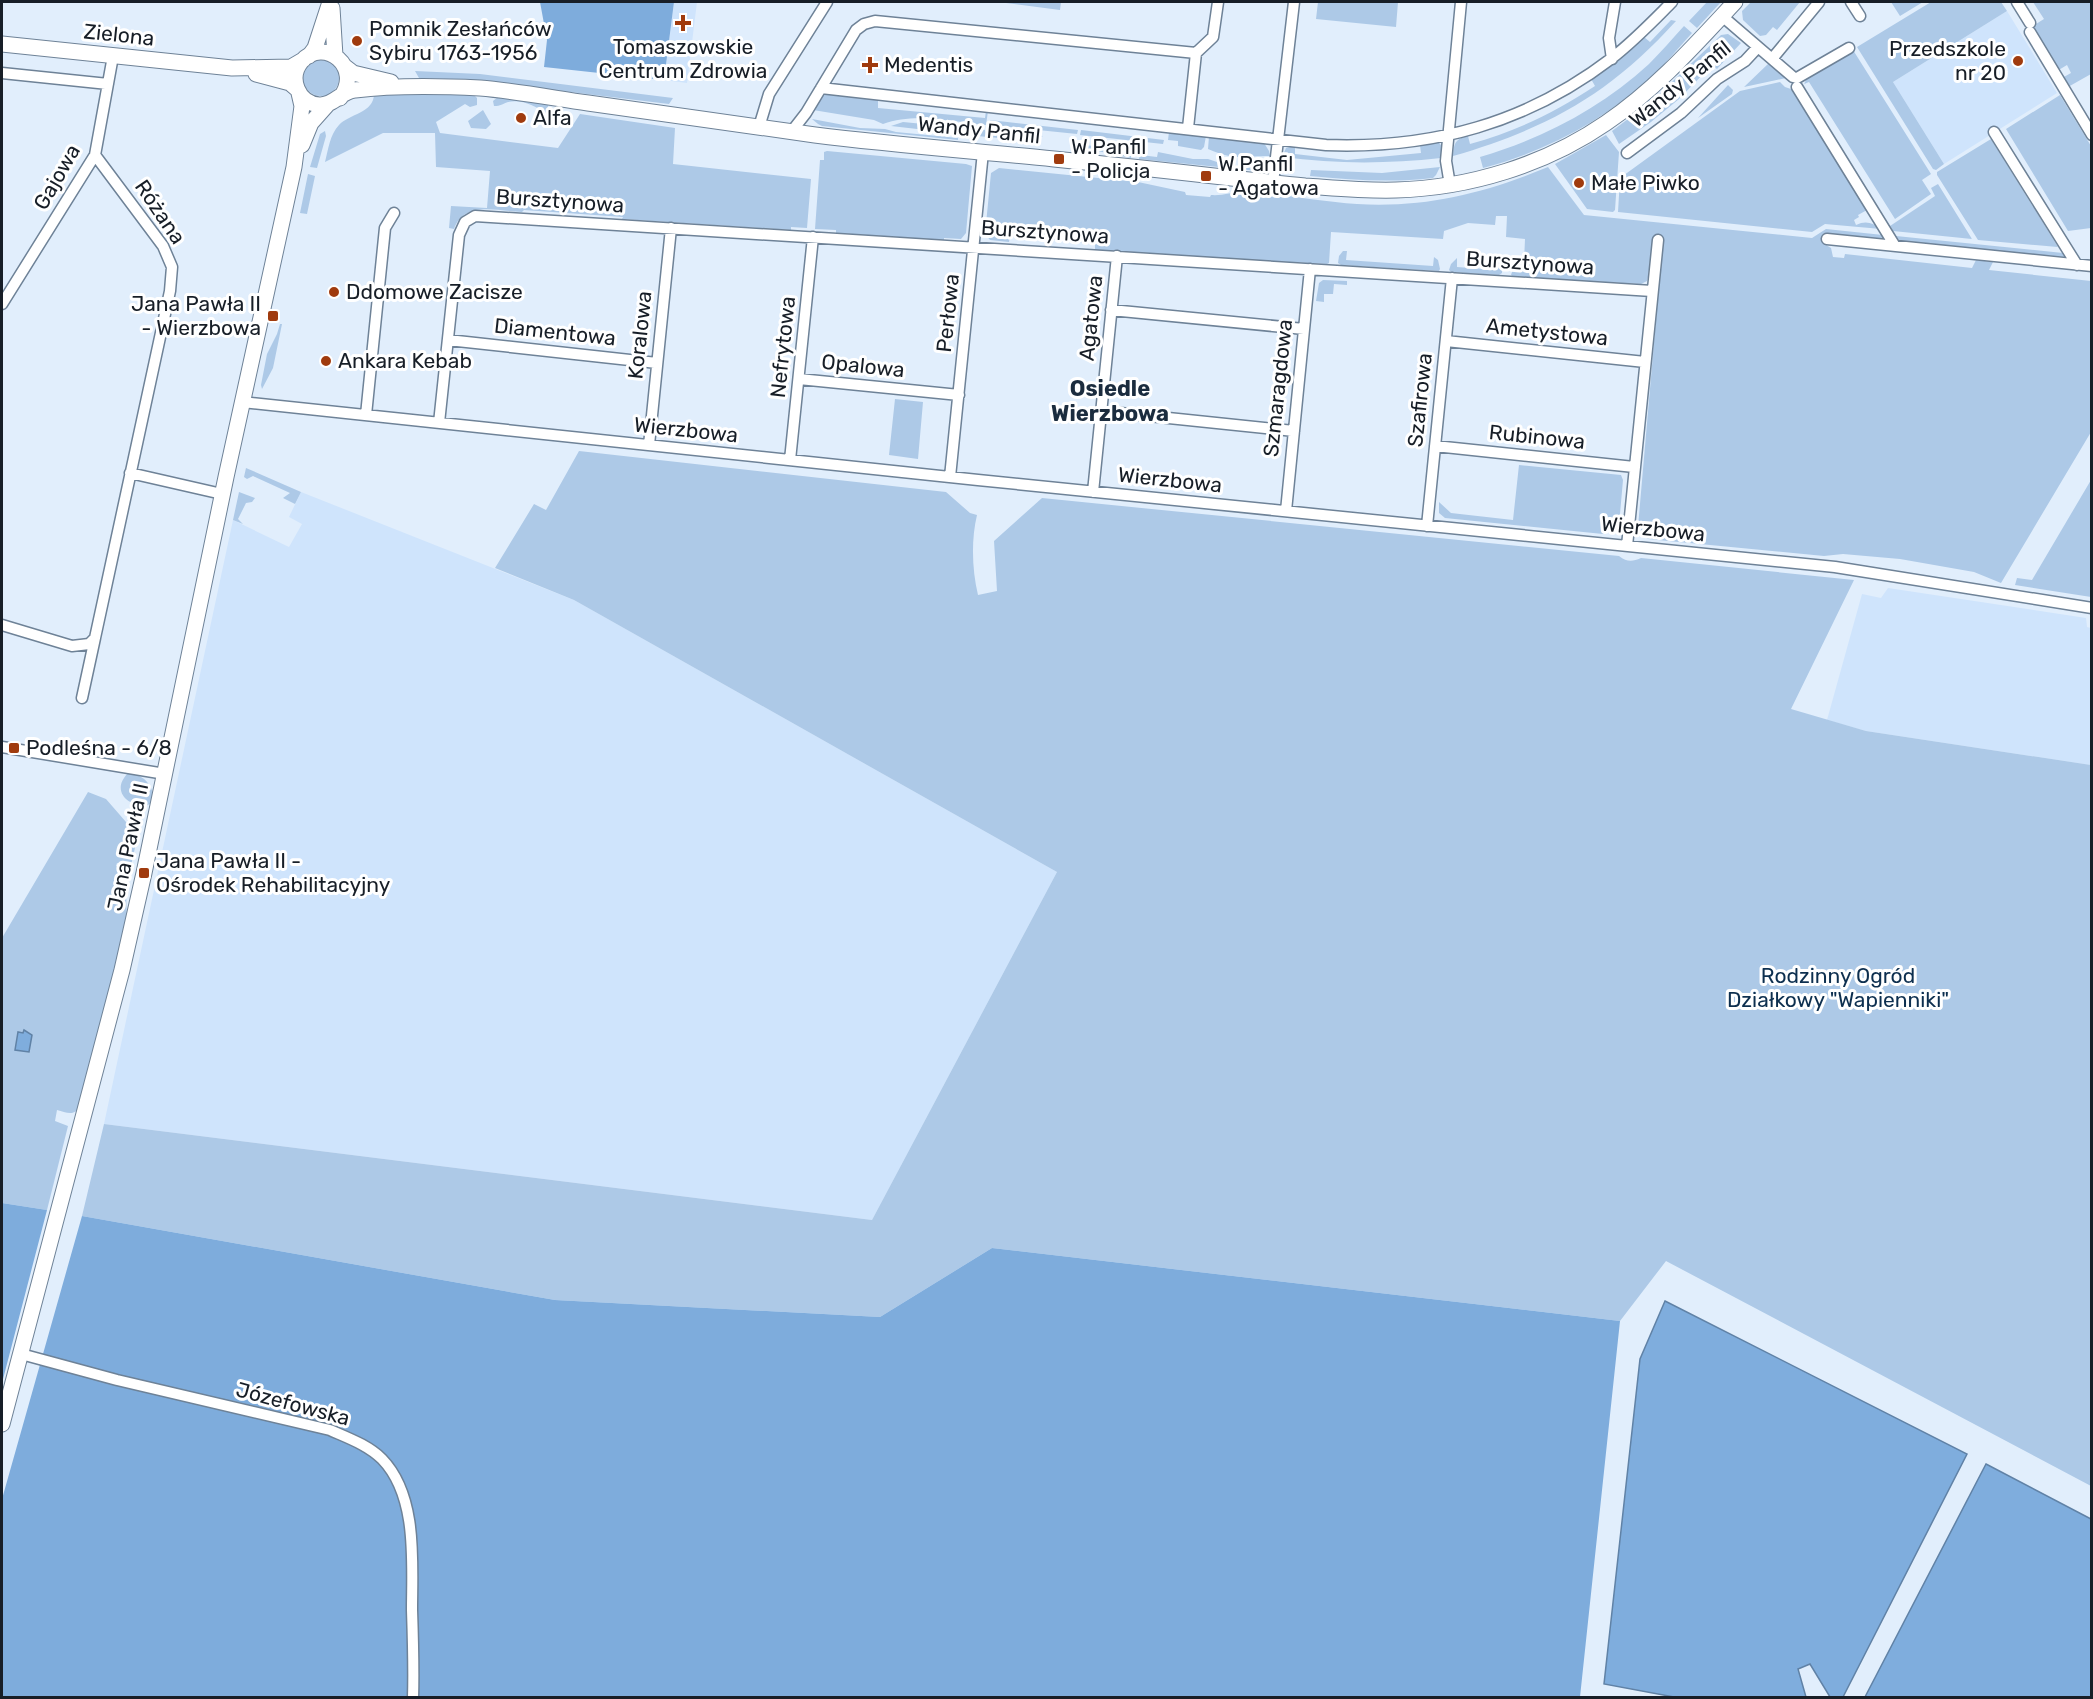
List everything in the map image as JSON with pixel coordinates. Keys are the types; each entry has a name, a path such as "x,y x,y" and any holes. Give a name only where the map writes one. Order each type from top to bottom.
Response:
{"street":[{"path":"331,2 332,35 348,79 344,92 334,101 321,105 309,102 298,91 296,70 315,48 331,2"},
{"path":"759,127 769,94 827,2"},
{"path":"1188,128 1196,53 1213,37 1218,2"},
{"path":"1273,183 1294,2"},
{"path":"1450,185 1446,161 1461,2"},
{"path":"1612,59 1609,39 1615,2"},
{"path":"821,88 1326,145 1367,145 1448,135 1490,125 1528,110 1568,88 1612,59 1672,2"},
{"name":"Wandy Panfil","path":"334,101 351,90 411,86 487,89 792,131 1273,183 1356,190 1397,190 1450,185 1515,168 1577,141 1606,123 1668,72 1735,2"},
{"path":"1772,59 1818,2"},
{"path":"1851,2 1860,16"},
{"path":"2017,2 2091,135"},
{"path":"1722,16 1797,78 1849,48"},
{"path":"792,131 856,30 864,24 875,21 1196,53"},
{"name":"Zielona","path":"2,44 232,68 291,67 306,58"},
{"name":"Wandy Panfil","path":"1628,153 1681,113 1717,79 1745,61 1758,47"},
{"path":"306,58 322,52 340,61"},
{"name":"Gajowa","path":"2,304 95,155 113,56"},
{"name":"Wandy Panfil","path":"340,61 353,73 367,78 411,86"},
{"name":"Zielona","path":"232,68 290,83 298,91"},
{"path":"2,73 108,84"},
{"path":"1797,87 1895,246"},
{"name":"Jana Pawła II","path":"2,1424 122,970 222,494 294,167 302,106 298,91"},
{"name":"Jana Pawła II","path":"294,167 311,123 334,101"},
{"path":"1994,132 2077,265"},
{"name":"Perłowa","path":"950,477 984,152"},
{"name":"Różana","path":"82,698 170,291 172,267 163,246 95,155"},
{"path":"366,415 385,228 394,213"},
{"name":"Bursztynowa","path":"439,423 457,249 461,227 469,218 475,216 1652,291"},
{"name":"Koralowa","path":"649,445 671,228"},
{"name":"Nefrytowa","path":"790,460 813,237"},
{"path":"1827,238 2091,266"},
{"path":"1627,546 1658,240"},
{"name":"Agatowa","path":"1093,492 1117,256"},
{"name":"Szmaragdowa","path":"1286,511 1310,269"},
{"name":"Szafirowa","path":"1427,526 1452,278"},
{"path":"1112,310 1304,329"},
{"name":"Diamentowa","path":"448,340 657,363"},
{"name":"Ametystowa","path":"1446,341 1645,362"},
{"name":"Opalowa","path":"799,379 959,395"},
{"name":"Wierzbowa","path":"242,402 1093,492 1847,568 2091,608"},
{"path":"1101,411 1294,431"},
{"name":"Rubinowa","path":"1435,446 1634,466"},
{"path":"130,473 222,494"},
{"path":"2,625 72,646 89,644 95,638"},
{"path":"2,747 165,774"},
{"name":"Józefowska","path":"21,1354 117,1380 330,1430 362,1444 382,1460 395,1478 404,1497 412,1544 413,1698"}],"shaded area":[{"path":"540,2 674,2 664,80 544,67 547,40"},
{"name":"Tomaszowskie Centrum Zdrowia","path":"674,2 697,2 687,83 664,80"},
{"path":"2007,11 2057,93 1944,164 1893,82"},
{"path":"301,492 574,600 1057,872 872,1220 104,1124 233,520 289,547 302,524 289,517"},
{"path":"1888,588 2086,618 2087,627 2091,628 2091,765 1866,731 1827,720 1862,594 1881,598"},
{"path":"24,1030 32,1035 29,1052 15,1050 18,1032 23,1033"},
{"path":"2,1203 47,1210 2,1383"},
{"path":"82,1216 555,1300 880,1317 992,1248 1620,1321 1580,1697 2,1698 2,1499"},
{"path":"1665,1301 1967,1454 1843,1697 1830,1697 1810,1664 1798,1669 1806,1697 1674,1697 1604,1684 1640,1359"},
{"path":"1986,1464 2091,1519 2091,1697 1865,1697"}],"green space":[{"path":"1006,2 1061,2 1060,10"},
{"path":"1318,2 1398,2 1396,27 1316,19"},
{"path":"1707,2 1721,2 1697,28 1689,21"},
{"path":"1751,2 1800,2 1777,30 1773,27 1766,35 1760,36 1743,20 1742,11"},
{"path":"1891,2 1923,2 1900,16"},
{"path":"1931,2 2001,2 2007,11 1893,82 1944,164 1936,170 1933,169 1857,47"},
{"path":"2033,2 2089,2 2092,5 2091,74 2068,87 2062,78 2071,73 2067,65 2057,71 2031,27 2044,19"},
{"path":"1671,20 1676,21 1651,47 1601,89 1575,106 1518,134 1453,156 1455,145 1460,139 1468,136 1470,144 1504,133 1550,113 1580,96 1595,86 1591,79 1644,37 1650,42"},
{"path":"1684,26 1692,33 1656,72 1614,107 1594,121 1552,143 1530,153 1483,168 1480,157 1548,131 1611,95 1649,64"},
{"path":"1728,34 1741,43 1717,69 1712,65 1679,99 1619,144 1612,131 1652,101 1721,35"},
{"path":"1853,50 1931,174 1922,180 1931,194 1895,219 1809,82 1804,84 1807,78"},
{"path":"321,60 334,65 339,78 334,91 321,96 308,91 303,78 308,65"},
{"path":"1769,63 1786,78 1744,87"},
{"path":"415,71 480,74 673,98 669,104 471,80 419,78"},
{"path":"1780,82 1791,89 1867,210 1854,220 1856,225 1869,223 1881,229 1825,224 1812,232 1618,212 1620,178 1740,91"},
{"path":"1728,85 1733,90 1732,94 1698,118"},
{"path":"828,93 878,99 878,108 985,118 986,111 988,111 986,125 921,118 896,120 883,124 874,120 813,110 821,97"},
{"path":"374,94 474,95 477,98 477,105 470,107 465,104 436,122 440,133 558,148 580,114 675,128 673,164 811,179 807,228 791,227 791,230 483,209 465,214 454,229 449,228 451,206 487,208 490,171 436,167 435,133 383,133 325,162 333,133 343,121 366,109 373,100"},
{"path":"2060,95 2091,146 2091,228 2068,231 2006,129"},
{"path":"498,97 549,103 546,113 518,101 494,106 493,101"},
{"path":"483,110 491,124 486,129 471,128 468,121"},
{"path":"812,119 860,128 885,129 958,138 958,140 822,126"},
{"path":"990,120 1078,130 1077,134 989,125"},
{"path":"903,122 985,130 987,137 891,126"},
{"path":"991,130 1043,136 1030,142 990,137"},
{"path":"1081,130 1164,140 1163,144 1080,135"},
{"path":"325,131 326,136 317,168 310,167 320,134"},
{"path":"1169,132 1206,136 1204,147 1201,150 1178,146 1178,141 1168,140"},
{"path":"1606,135 1619,152 1613,212 1587,209 1555,164"},
{"path":"1209,136 1264,143 1270,156 1239,157 1218,153 1208,149"},
{"path":"1991,139 2058,247 1978,240 1937,175 1937,172"},
{"path":"1438,142 1442,146 1441,158 1361,162 1282,157 1286,148 1295,146 1295,154 1347,160 1421,153 1420,145"},
{"path":"1084,145 1132,150 1131,158 1083,148"},
{"path":"824,152 972,166 966,233 961,239 944,238 944,240 836,233 836,230 815,229 820,160 824,160"},
{"path":"1158,152 1193,159 1208,159 1232,167 1268,165 1264,170 1258,171 1139,159 1140,155 1157,157"},
{"path":"1440,167 1433,178 1417,180 1341,179 1310,176 1311,170 1382,173"},
{"path":"1548,167 1584,215 1812,238 1826,229 1883,235 1883,239 1824,233 1823,243 1831,248 1833,257 1844,258 1845,254 1972,268 1976,260 1993,262 1989,270 2091,281 2091,432 2001,583 1974,572 1900,559 1843,554 1824,556 1648,539 1639,534 1663,239 1653,238 1647,281 1641,284 1513,277 1511,275 1513,269 1524,262 1525,239 1506,237 1507,216 1496,216 1495,225 1468,223 1444,231 1443,239 1331,232 1329,263 1327,264 1095,252 1095,244 1010,235 1009,242 990,240 985,234 991,173 999,168 1138,182 1185,192 1186,195 1210,197 1211,195 1243,192 1382,205 1455,197"},
{"path":"308,174 315,176 307,214 300,213"},
{"path":"1938,184 1972,239 1893,231 1890,226 1935,196 1931,188"},
{"path":"1896,236 2063,253 2065,259 1900,241"},
{"path":"1343,251 1347,251 1346,260 1433,266 1434,257 1438,260 1440,269 1439,271 1341,265 1338,263 1339,256"},
{"path":"1457,258 1457,267 1497,270 1498,261 1502,273 1499,275 1451,272 1449,270 1451,264"},
{"path":"1323,280 1347,281 1347,285 1334,284 1333,294 1324,294 1324,302 1316,301 1319,283"},
{"path":"282,324 273,368 262,389 267,354"},
{"path":"895,399 923,402 918,459 889,455"},
{"name":"Rodzinny Ogród Działkowy \"Wapienniki\"","path":"579,451 946,492 970,513 977,515 973,555 978,595 997,591 994,541 1042,498 1619,556 1630,561 1641,558 1854,580 1791,709 1866,731 2091,765 2091,1486 1666,1261 1620,1321 992,1248 880,1317 555,1300 82,1216 104,1124 872,1220 1057,872 574,600 495,568 534,504 546,510"},
{"path":"1519,465 1621,475 1623,480 1619,525 1603,534 1445,518 1439,513 1439,502 1451,513 1513,520"},
{"path":"246,468 301,492 295,504 283,498 290,493 253,476 247,479 244,477"},
{"path":"2091,480 2091,597 2015,585 2017,578 2032,580"},
{"path":"239,492 255,498 252,502 246,503 238,519 243,524 233,520"},
{"path":"128,773 135,774 147,782 153,798 150,804 143,806 135,804 127,800 122,793 121,784"},
{"path":"88,792 106,799 126,822 138,825 139,829 131,866 117,863 116,866 130,870 126,889 127,923 80,1107 72,1113 57,1110 55,1121 68,1126 47,1210 2,1203 2,938"}],"place":[{"name":"Tomaszowskie Centrum Zdrowia","path":"683,23"},
{"name":"Pomnik Zesłańców Sybiru 1763-1956","path":"357,41"},
{"name":"Przedszkole nr 20","path":"2018,61"},
{"name":"Medentis","path":"870,65"},
{"name":"Alfa","path":"521,118"},
{"name":"W.Panfil - Policja","path":"1059,159"},
{"name":"W.Panfil - Agatowa","path":"1206,176"},
{"name":"Małe Piwko","path":"1579,183"},
{"name":"Ddomowe Zacisze","path":"334,292"},
{"name":"Jana Pawła II - Wierzbowa","path":"273,316"},
{"name":"Ankara Kebab","path":"326,361"},
{"name":"Podleśna - 6/8","path":"14,748"},
{"name":"Jana Pawła II - Ośrodek Rehabilitacyjny","path":"144,873"}],"district":[{"name":"Osiedle Wierzbowa","path":"1110,401"}]}
